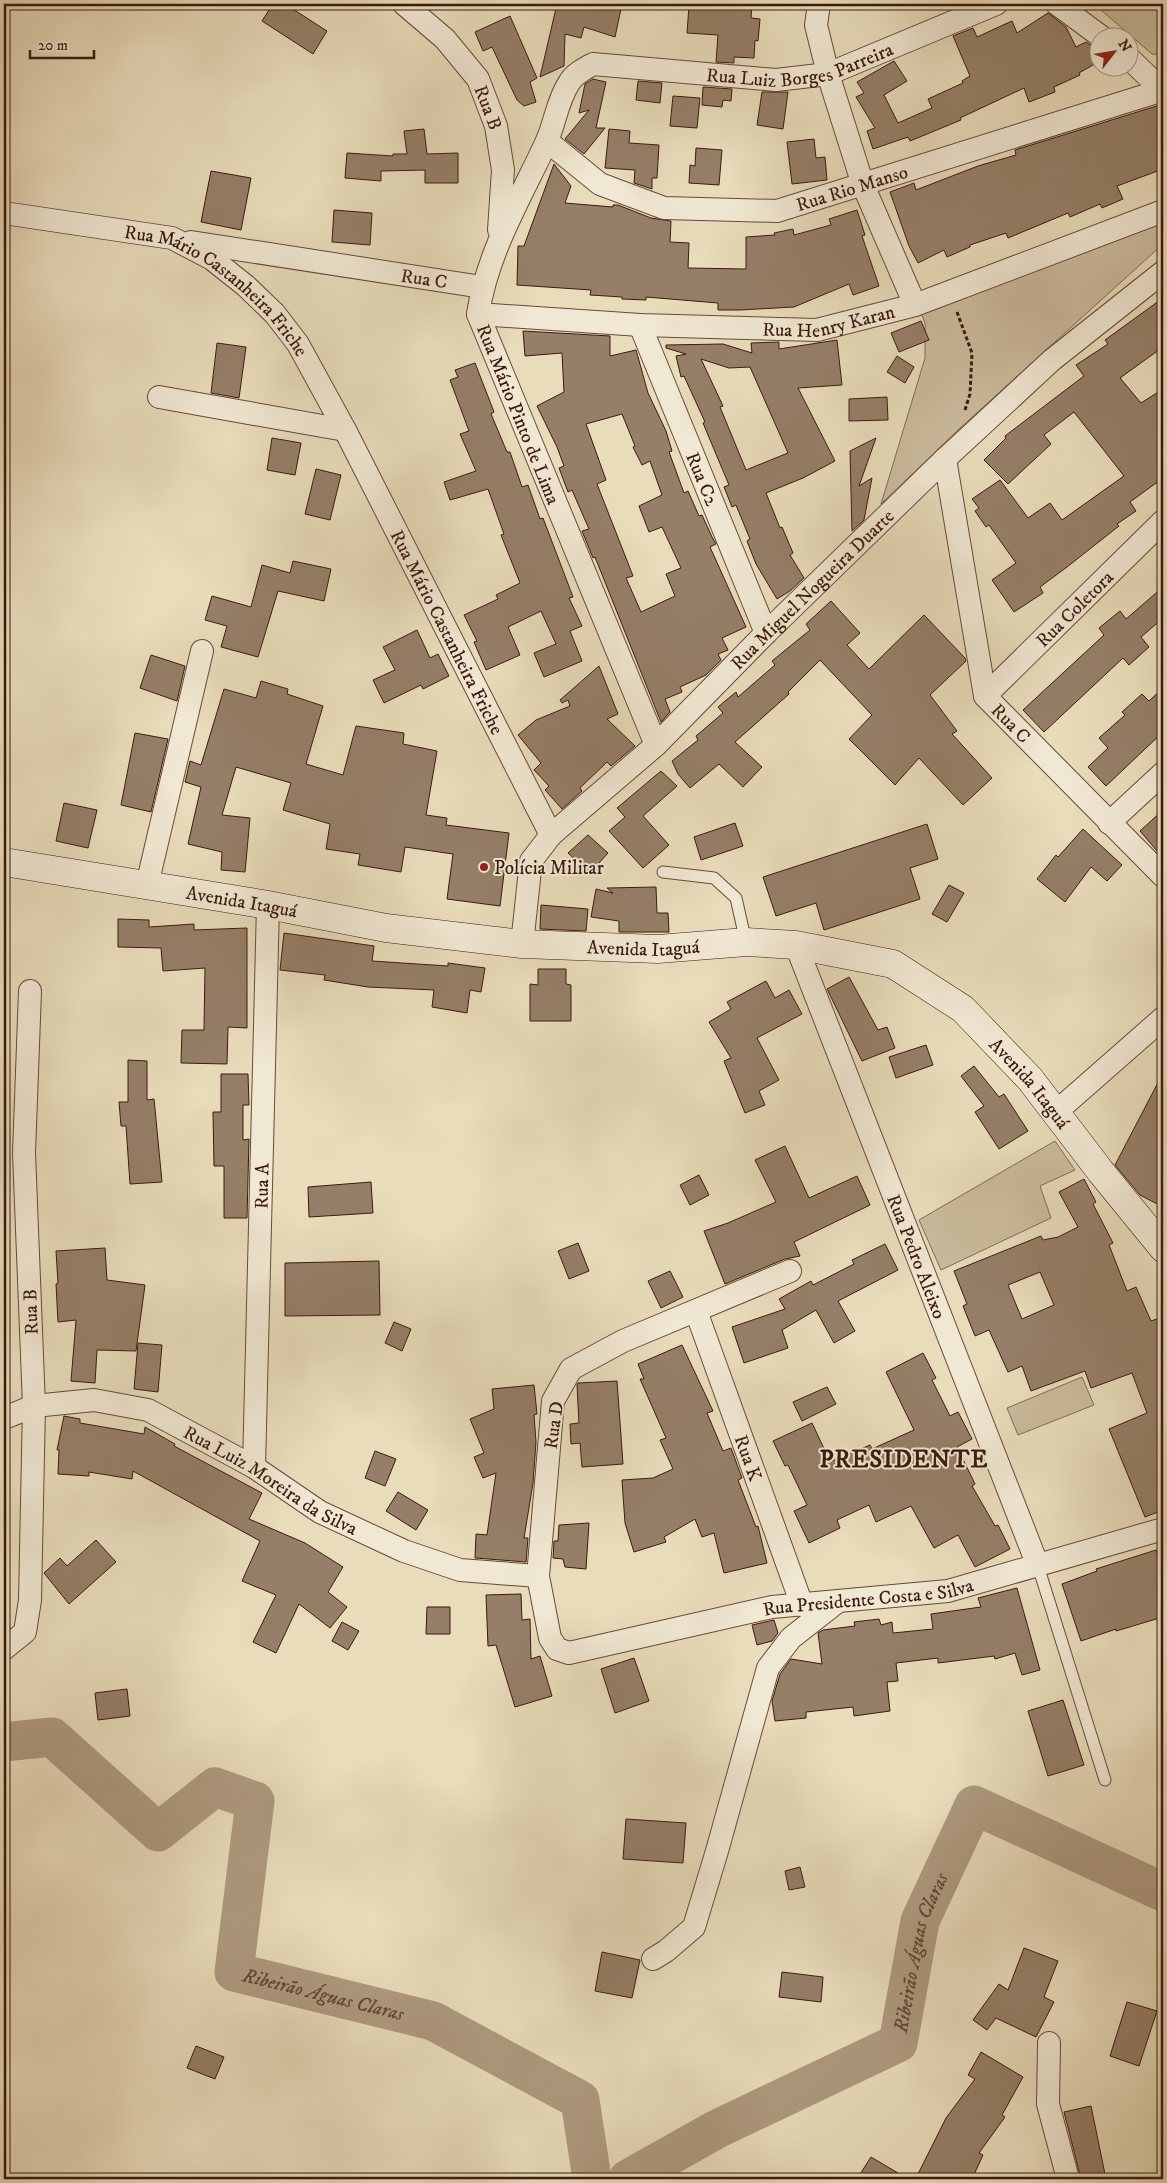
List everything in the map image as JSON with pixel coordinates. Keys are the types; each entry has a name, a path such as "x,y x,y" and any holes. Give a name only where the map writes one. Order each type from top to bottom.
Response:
{"street":[{"name":"Rua B","path":"404,4 446,39 478,78 496,126 503,170 498,243"},
{"path":"819,4 816,25 828,74 863,185 915,305"},
{"name":"Rua Luiz Borges Parreira","path":"593,64 776,80 828,74 996,4"},
{"path":"1058,4 1090,28"},
{"name":"Rua Mário Pinto de Lima","path":"593,64 581,70 570,80 563,94 547,141 498,243 482,287 478,314 656,745"},
{"path":"1140,68 1163,90"},
{"name":"Rua Rio Manso","path":"547,141 600,184 664,208 777,211 1163,90"},
{"name":"Rua Henry Karan","path":"478,314 640,324 817,330 915,305 1163,211"},
{"name":"Rua Mário Castanheira Friche","path":"4,214 172,238 212,259 246,286 274,314 298,344 345,430 551,835"},
{"name":"Rua C","path":"172,238 482,287"},
{"name":"Rua Miguel Nogueira Duarte","path":"522,944 531,861 551,835 656,745 766,633 946,459 1052,360 1163,272"},
{"name":"Rua C2","path":"640,324 766,633"},
{"path":"159,397 345,430"},
{"name":"Rua C","path":"946,459 985,696 1163,876"},
{"name":"Rua Coletora","path":"985,696 1163,521"},
{"path":"147,885 202,651"},
{"path":"1109,823 1163,773"},
{"name":"Avenida Itaguá","path":"4,862 268,905 386,928 522,944 658,949 746,942 796,945 893,964 963,1009 1030,1079 1162,1249"},
{"name":"Rua A","path":"254,1467 268,905"},
{"name":"Rua Pedro Aleixo","path":"796,945 1038,1566"},
{"name":"Rua B","path":"4,1649 25,1632 30,1600 34,1406 24,1153 30,991"},
{"path":"1056,1112 1163,1018"},
{"name":"Rua D","path":"569,1653 557,1649 550,1638 538,1576 553,1401 571,1369 622,1341 790,1271"},
{"name":"Rua K","path":"696,1311 802,1605"},
{"name":"Rua Luiz Moreira da Silva","path":"4,1418 34,1406 94,1400 148,1410 254,1467 320,1512 404,1551 460,1570 538,1576"},
{"name":"Rua Presidente Costa e Silva","path":"569,1653 772,1607 948,1591 1163,1529"},
{"path":"653,1959 666,1951 694,1927 768,1668 791,1638 837,1602"},
{"path":"1049,2043 1048,2104 1068,2179"}],"lane":[{"path":"663,872 714,878 736,898 746,942"},
{"path":"1038,1566 1105,1780"}],"path":[{"path":"956,308 972,353 970,394 965,412"}],"shaded area":[{"path":"1094,4 1163,4 1163,55 1152,54 1140,44 1140,28 1122,28"},
{"path":"1163,220 1163,244 959,429 881,504 925,358 925,323 919,308"},
{"path":"1055,1141 1075,1170 1040,1186 1051,1218 941,1270 919,1220"},
{"path":"1082,1377 1094,1405 1018,1435 1007,1408"}],"building":[{"path":"273,4 285,4 327,31 313,54 262,21"},
{"path":"557,4 622,4 615,37 584,27 581,38 565,34 564,66 540,77"},
{"path":"724,4 752,4 751,18 760,19 758,41 755,40 754,58 734,57 734,63 716,62 718,35 687,33 689,6 723,8"},
{"path":"1048,13 1066,27 1076,47 1086,42 1090,45 1090,67 1079,73 1080,75 1054,87 1055,92 1029,102 1024,88 960,118 961,120 910,141 908,137 873,149 867,131 875,128 856,97 864,93 857,82 894,61 907,81 884,95 898,123 932,108 928,99 963,83 962,81 970,76 953,36 973,28 977,37 1012,21 1017,33"},
{"path":"510,16 537,78 530,82 536,102 524,106 517,100 492,47 483,51 475,32"},
{"path":"593,79 606,82 596,128 605,128 584,154 565,139 589,110 579,113 585,84"},
{"path":"638,81 662,83 660,103 636,100"},
{"path":"703,87 732,89 731,101 723,100 722,107 702,105"},
{"path":"762,92 788,92 783,129 757,125"},
{"path":"673,96 700,98 697,128 670,126"},
{"path":"1163,104 1163,169 1117,186 1123,199 1102,208 1100,204 1070,217 1068,213 1008,238 1006,233 970,245 970,247 947,257 944,250 918,263 909,246 890,192 914,183 916,190 978,166 1016,155 1015,150"},
{"path":"424,129 427,154 458,153 458,183 425,183 425,170 381,171 381,181 345,178 347,153 393,156 393,154 407,154 404,131"},
{"path":"609,129 630,131 629,143 659,145 657,178 652,178 652,189 634,183 635,170 605,168"},
{"path":"814,139 816,158 825,157 827,180 792,184 787,142"},
{"path":"696,148 722,150 719,185 689,183 690,165 695,166"},
{"path":"554,164 571,186 565,203 613,207 613,205 618,205 651,218 671,221 670,242 689,243 688,268 746,269 746,237 775,235 774,233 793,229 794,235 831,225 829,219 857,210 865,235 862,236 879,286 853,295 849,284 794,307 718,310 718,303 646,297 646,300 622,299 622,297 590,295 591,290 517,285 518,246 524,246"},
{"path":"211,171 251,178 241,230 201,222"},
{"path":"334,210 372,213 370,245 332,242"},
{"path":"1163,298 1163,347 1120,378 1141,403 1163,389 1163,478 1130,502 1136,511 1117,524 1119,526 1040,587 1043,593 1014,612 992,580 1016,563 989,525 986,527 975,511 979,508 972,499 1000,480 1028,518 1050,503 1062,520 1124,476 1074,412 1044,435 1051,444 1008,484 984,460 1006,438 1005,436 1084,376 1076,365 1108,344 1105,340"},
{"path":"921,321 929,340 899,352 891,333"},
{"path":"523,331 610,336 610,356 636,350 648,393 666,431 672,451 669,452 684,493 688,491 699,516 702,515 716,544 710,547 746,627 722,638 728,650 718,654 721,660 706,675 680,687 682,692 665,699 670,712 661,722 595,557 593,558 582,531 589,529 572,490 568,492 559,468 564,466 537,406 564,392 562,353 525,356","holes":["622,414 635,446 633,447 642,465 650,461 662,495 639,506 649,532 662,527 681,568 666,574 675,596 641,612 626,578 633,576 597,484 606,480 586,424"]},
{"path":"837,340 842,385 798,388 835,461 803,478 766,493 780,528 782,527 793,553 790,555 804,578 790,591 777,599 756,564 747,541 750,539 736,505 732,507 724,487 729,485 703,423 705,422 684,376 681,377 676,356 686,354 666,348 666,345 723,344 752,353 751,343 779,342 779,349","holes":["701,359 729,368 750,367 788,453 746,470 720,407 723,406"]},
{"path":"217,343 246,347 239,398 211,393"},
{"path":"897,356 914,367 905,383 887,372"},
{"path":"475,363 494,412 491,414 507,452 510,452 522,487 528,485 540,519 543,518 573,597 569,598 582,626 570,631 582,661 544,677 534,653 556,644 541,611 508,627 520,655 486,670 474,642 477,641 464,615 498,599 496,595 520,583 501,535 504,534 488,489 450,500 444,482 476,471 460,434 469,431 450,380 458,377 455,370"},
{"path":"887,397 888,420 849,421 849,399"},
{"path":"272,438 301,443 295,475 267,470"},
{"path":"876,438 859,486 872,478 864,520 852,531 850,451"},
{"path":"316,469 341,475 330,520 305,514"},
{"path":"293,561 331,569 324,601 278,591 258,657 221,647 227,626 205,620 212,596 251,607 262,565 290,573"},
{"path":"1163,587 1163,618 1141,637 1149,647 1129,665 1123,658 1044,732 1023,710 1104,635 1099,628 1120,611 1126,619"},
{"path":"831,601 860,633 847,645 869,669 924,615 965,658 966,661 930,695 957,731 952,734 992,778 963,805 919,758 895,785 849,739 872,715 820,660 788,692 789,694 735,742 762,767 743,787 719,764 690,788 678,774 672,761 698,740 696,736 723,713 718,707 736,692 738,697 775,665 772,661 810,630 806,624"},
{"path":"417,630 430,658 438,654 449,676 423,689 421,685 384,703 373,680 395,670 383,647"},
{"path":"151,655 185,666 177,701 140,688"},
{"path":"599,666 618,714 607,719 635,746 611,766 607,762 580,788 582,791 562,809 545,790 549,786 534,770 541,763 518,735 536,720 570,706 568,700 562,703 560,700"},
{"path":"261,681 288,689 287,694 323,706 306,764 343,775 356,726 404,733 403,744 437,751 426,815 447,818 446,825 509,833 500,906 447,899 453,854 405,847 401,872 358,865 360,854 326,849 330,824 283,810 291,783 236,767 222,815 250,818 245,872 221,870 222,852 188,844 201,787 185,782 190,761 201,765 224,689 256,698"},
{"path":"1163,688 1163,732 1106,786 1088,767 1108,748 1099,738 1125,715 1122,712 1142,694 1149,701"},
{"path":"135,733 168,739 151,812 121,805"},
{"path":"661,771 677,786 643,816 669,845 643,868 609,831 625,817 617,808"},
{"path":"64,803 97,810 88,848 56,841"},
{"path":"1163,810 1163,858 1140,831"},
{"path":"735,823 743,846 701,860 694,837"},
{"path":"927,824 938,859 910,868 920,899 824,930 816,903 776,916 763,877"},
{"path":"1083,829 1122,865 1107,881 1091,867 1065,902 1037,879 1056,855 1058,857"},
{"path":"588,835 608,853 590,873 568,853"},
{"path":"949,885 964,893 947,922 932,914"},
{"path":"656,887 657,913 668,913 669,932 619,932 619,921 591,917 596,889 613,893 607,888"},
{"path":"541,905 588,909 586,931 540,929"},
{"path":"118,919 149,920 149,927 194,924 194,930 247,928 247,1028 228,1027 227,1064 181,1063 182,1030 204,1030 205,968 163,971 161,948 118,947"},
{"path":"284,933 374,946 372,961 448,966 448,963 485,968 481,992 470,990 467,1013 432,1007 434,990 368,987 324,980 325,975 280,970"},
{"path":"538,969 566,969 566,984 571,985 571,1021 530,1021 530,984 538,985"},
{"path":"849,977 878,1030 887,1027 895,1048 862,1061 827,989"},
{"path":"766,981 775,998 789,990 802,1014 757,1038 779,1080 759,1091 765,1105 745,1113 724,1061 731,1058 709,1022 731,1009 727,1002"},
{"path":"926,1045 933,1065 896,1078 889,1057"},
{"path":"128,1060 147,1061 147,1100 154,1099 162,1182 130,1184 126,1126 121,1126 119,1102 128,1102"},
{"path":"974,1066 999,1097 1004,1094 1028,1131 999,1149 975,1112 984,1106 961,1076"},
{"path":"1163,1073 1163,1207 1140,1195 1115,1165"},
{"path":"221,1074 248,1074 249,1105 243,1105 243,1140 249,1139 247,1218 224,1218 224,1166 214,1166 213,1112 221,1112"},
{"path":"785,1146 809,1198 857,1176 870,1205 794,1242 800,1256 785,1259 725,1284 704,1231 728,1223 776,1202 755,1160"},
{"path":"699,1175 709,1195 690,1205 680,1185"},
{"path":"1084,1179 1096,1202 1093,1204 1113,1243 1109,1245 1127,1291 1136,1287 1151,1321 1163,1317 1163,1510 1145,1517 1109,1429 1147,1413 1132,1373 1091,1388 1085,1371 1031,1391 1022,1366 1008,1372 989,1330 975,1336 963,1306 967,1304 954,1271 1041,1236 1043,1240 1058,1237 1078,1227 1059,1192","holes":["1040,1272 1054,1305 1022,1319 1008,1285"]},
{"path":"371,1182 373,1213 309,1217 308,1187"},
{"path":"578,1243 589,1271 569,1279 558,1251"},
{"path":"885,1244 898,1270 838,1301 855,1331 834,1343 816,1310 782,1330 788,1348 744,1363 732,1327 785,1309 779,1299 811,1281 813,1285 854,1264 852,1260"},
{"path":"105,1248 107,1280 145,1285 136,1351 97,1350 95,1383 71,1381 76,1320 58,1322 56,1251"},
{"path":"379,1261 380,1315 285,1316 285,1263"},
{"path":"670,1271 683,1297 661,1308 648,1281"},
{"path":"394,1322 411,1329 402,1351 385,1343"},
{"path":"138,1343 162,1345 158,1392 134,1389"},
{"path":"682,1345 713,1411 707,1413 723,1451 731,1448 742,1478 738,1480 756,1527 758,1526 767,1563 724,1573 714,1533 702,1537 695,1519 664,1537 666,1542 634,1552 625,1523 622,1480 653,1478 673,1469 660,1440 666,1438 640,1379 644,1379 638,1364"},
{"path":"923,1353 936,1378 932,1380 950,1416 958,1412 972,1439 957,1447 975,1484 972,1486 995,1526 998,1525 1010,1549 975,1567 958,1535 934,1548 911,1506 876,1522 869,1505 837,1520 840,1528 809,1543 794,1511 807,1505 788,1465 785,1466 773,1441 812,1423 828,1457 830,1456 832,1461 870,1445 872,1449 914,1430 886,1372"},
{"path":"617,1381 623,1464 582,1467 580,1443 571,1444 570,1424 579,1423 577,1385 578,1383"},
{"path":"534,1385 537,1414 534,1415 536,1442 533,1483 524,1538 528,1538 526,1562 475,1558 476,1534 487,1535 496,1473 483,1478 474,1457 484,1453 470,1419 494,1409 492,1389"},
{"path":"827,1387 836,1404 802,1421 793,1402"},
{"path":"64,1416 80,1419 80,1423 144,1434 145,1427 175,1444 174,1446 262,1493 249,1519 305,1543 343,1567 328,1592 347,1607 330,1628 299,1604 276,1653 253,1642 276,1595 242,1581 260,1541 133,1471 132,1479 89,1472 89,1476 58,1474 59,1450 57,1450"},
{"path":"375,1451 396,1459 385,1486 365,1478"},
{"path":"398,1492 428,1510 416,1530 386,1511"},
{"path":"589,1523 586,1569 565,1567 563,1559 553,1558 554,1541 558,1541 559,1525"},
{"path":"96,1540 116,1562 69,1604 44,1573 60,1558 67,1566"},
{"path":"1156,1550 1163,1574 1163,1617 1116,1631 1116,1629 1081,1641 1062,1584 1097,1571 1096,1569"},
{"path":"1017,1588 1040,1670 1022,1675 1015,1653 995,1659 994,1656 938,1663 938,1658 896,1663 898,1681 887,1682 890,1711 854,1716 853,1707 806,1712 806,1718 775,1721 772,1701 780,1674 791,1659 822,1664 818,1633 823,1630 855,1626 854,1622 879,1619 881,1625 892,1622 893,1633 933,1629 931,1614 981,1607 978,1598"},
{"path":"521,1594 522,1620 530,1619 531,1659 540,1656 552,1696 515,1707 496,1645 488,1646 486,1595"},
{"path":"427,1607 450,1607 450,1634 426,1634"},
{"path":"774,1620 778,1633 772,1641 757,1645 752,1625"},
{"path":"342,1622 359,1631 348,1650 332,1641"},
{"path":"634,1658 649,1701 615,1713 601,1669"},
{"path":"127,1689 130,1716 98,1720 95,1693"},
{"path":"1063,1700 1084,1765 1048,1776 1028,1711"},
{"path":"626,1819 686,1823 683,1863 623,1859"},
{"path":"800,1867 805,1887 789,1890 785,1871"},
{"path":"1024,1948 1058,1961 1044,1997 1054,2002 1036,2037 996,2018 987,2030 973,2020 999,1984 1008,1990"},
{"path":"602,1952 640,1960 632,1998 595,1991"},
{"path":"782,1972 823,1977 821,2002 779,1997"},
{"path":"1127,2002 1157,2011 1139,2066 1110,2056"},
{"path":"196,2046 224,2057 215,2079 187,2068"},
{"path":"981,2052 1023,2077 1002,2115 1005,2117 979,2153 983,2155 972,2179 928,2179 918,2174 946,2118 975,2079 968,2075"},
{"path":"1091,2106 1106,2179 1081,2179 1064,2112"},
{"path":"871,2157 908,2179 857,2179"}],"waterway":[{"name":"Ribeirão Águas Claras","path":"4,1742 52,1737 158,1832 215,1787 255,1801 234,1972 433,2021 580,2100 592,2179"},
{"name":"Ribeirão Águas Claras","path":"628,2179 717,2129 898,2043 920,1921 974,1805 1163,1892"}],"place":[{"name":"Polícia Militar","path":"484,867"}],"district":[{"name":"PRESIDENTE","path":"904,1459"}]}
